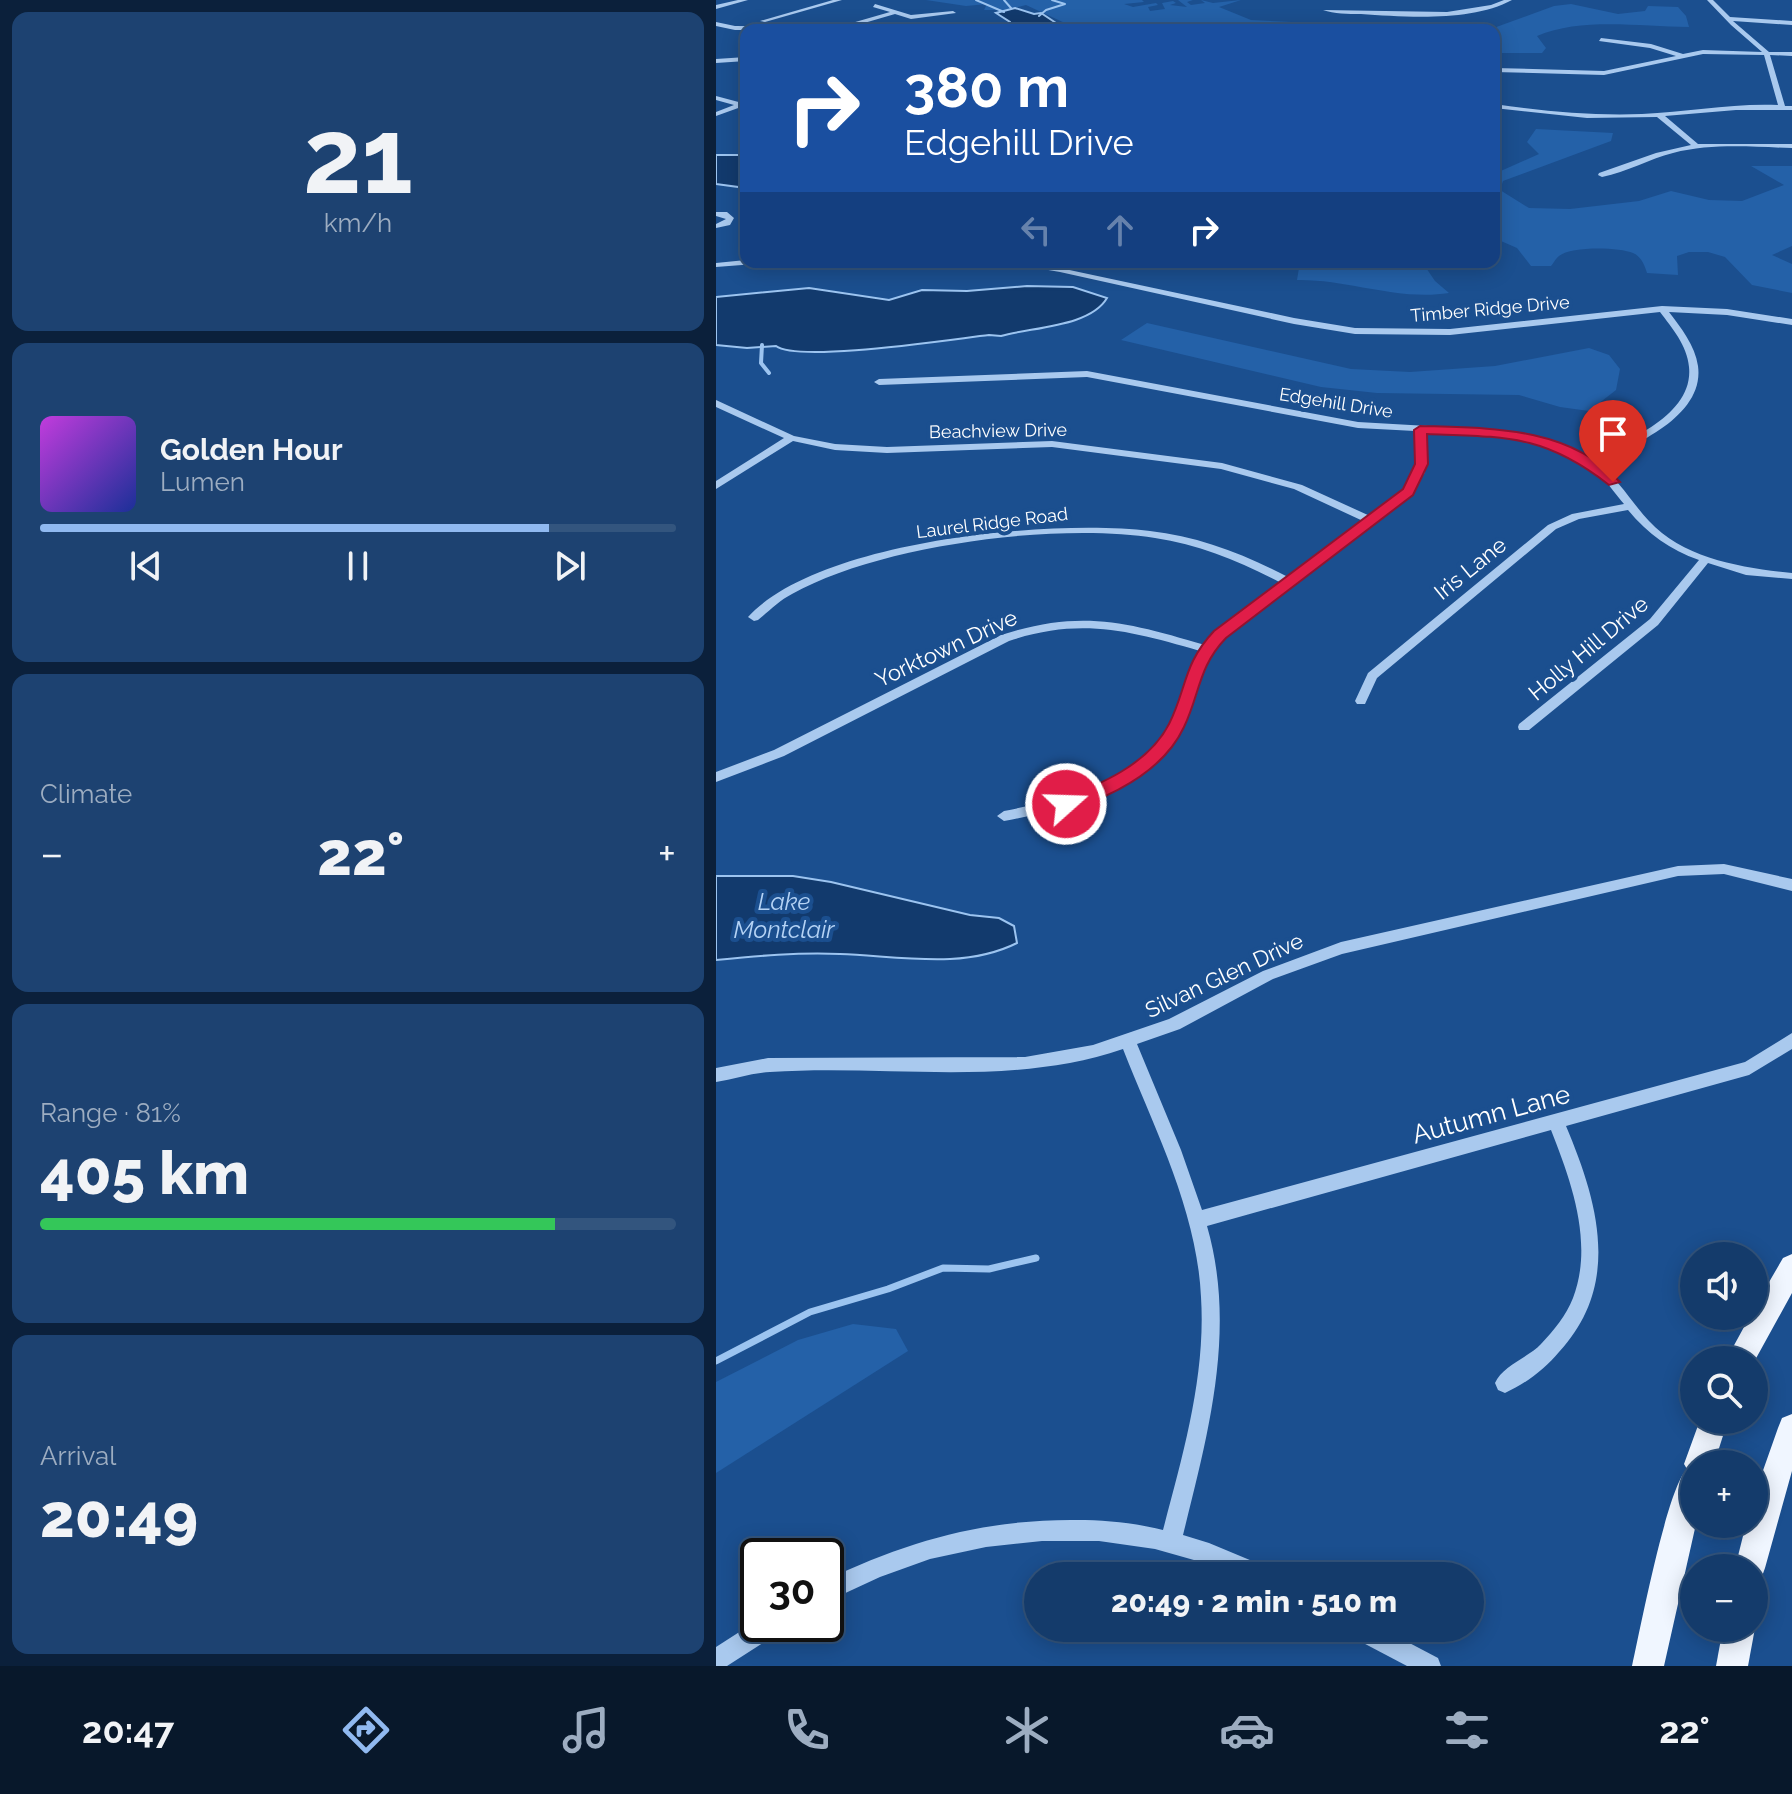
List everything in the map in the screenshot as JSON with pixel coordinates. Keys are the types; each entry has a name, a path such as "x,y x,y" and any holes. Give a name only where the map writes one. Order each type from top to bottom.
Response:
{"main road":[{"path":"1748,1346 1792,1267"},
{"path":"1754,1554 1767,1501 1792,1428"},
{"path":"1648,1666 1680,1528"},
{"path":"1732,1666 1736,1642"}],"street":[{"path":"716,7 726,2 745,0"},
{"path":"750,24 839,0"},
{"path":"1326,10 1483,9 1509,0"},
{"path":"1710,0 1767,53 1782,107"},
{"path":"875,6 911,17 953,13"},
{"path":"854,24 895,12"},
{"path":"1728,19 1792,23"},
{"path":"716,24 740,28"},
{"path":"735,28 740,27"},
{"path":"1601,40 1651,46 1681,55"},
{"path":"1500,70 1615,72 1681,55 1714,52 1792,54"},
{"path":"716,61 740,59"},
{"path":"716,98 740,104"},
{"path":"716,114 740,106"},
{"path":"1500,108 1579,116 1659,115 1732,106 1792,108"},
{"path":"1659,115 1697,146"},
{"path":"1602,175 1620,172 1657,155 1697,146 1792,146"},
{"path":"716,214 730,218 727,223 717,227"},
{"path":"716,253 717,264 740,263"},
{"name":"Timber Ridge Drive","path":"1046,268 1312,325 1365,332 1450,332 1662,309 1727,312 1792,322"},
{"path":"1588,461 1629,445 1663,424 1690,391 1694,373 1691,354 1662,309"},
{"name":"Edgehill Drive","path":"879,382 1087,374 1358,425 1515,435 1559,446 1588,461 1613,482 1647,526 1705,560 1746,572 1792,576"},
{"name":"Beachview Drive","path":"716,403 810,444 861,449 1075,445 1207,463 1270,477 1372,521"},
{"path":"1004,816 1089,797 1130,776 1150,759 1176,727 1195,670 1206,649 1232,625 1401,499 1415,482 1421,464 1420,430"},
{"path":"716,486 791,438"},
{"name":"Iris Lane","path":"1361,701 1372,676 1552,527 1576,516 1631,506"},
{"name":"Laurel Ridge Road","path":"754,617 788,589 858,561 1001,536 1063,530 1130,532 1185,541 1241,558 1290,583"},
{"name":"Holly Hill Drive","path":"1524,727 1654,622 1705,560"},
{"name":"Yorktown Drive","path":"716,777 779,753 992,644 1032,629 1073,622 1114,624 1206,649"},
{"name":"Silvan Glen Drive","path":"716,1075 768,1065 1025,1064 1093,1052 1174,1024 1268,975 1341,948 1678,871 1724,869 1792,885"},
{"name":"Autumn Lane","path":"1197,1220 1749,1068 1792,1040"},
{"path":"1128,1042 1197,1220 1210,1294 1210,1356 1197,1435 1171,1541"},
{"path":"1505,1383 1527,1371 1549,1353 1566,1333 1587,1282 1591,1245 1588,1214 1576,1166 1556,1123"},
{"path":"844,1581 911,1554 960,1541 1069,1529 1129,1533 1171,1541 1228,1562"},
{"path":"716,1660 744,1642"},
{"path":"1385,1642 1430,1666"}],"shaded area":[{"path":"926,0 1142,0 1144,2 1124,4 1133,7 1158,5 1148,7 1150,11 1165,9 1162,3 1173,1 1176,3 1170,5 1187,7 1178,0 1193,0 1187,2 1191,5 1205,3 1201,0 1213,3 1241,0 1219,7 1251,20 1338,24 1067,24 1026,5 1005,10 984,10 987,4 966,6"},
{"path":"1571,4 1618,14 1645,11 1648,6 1678,7 1686,16 1689,27 1612,24 1554,30 1537,36 1546,48 1542,53 1500,53 1500,26 1554,6"},
{"path":"1536,129 1613,133 1611,141 1503,181 1500,190 1500,171 1539,154 1527,142"},
{"path":"1751,166 1792,166 1792,246 1772,255 1792,264 1792,293 1752,285 1725,257 1708,252 1689,252 1677,256 1678,275 1647,273 1636,254 1607,249 1574,250 1559,256 1551,266 1531,266 1517,248 1500,241 1500,190 1529,208 1570,209 1639,201 1671,191 1709,200 1742,201 1784,185"},
{"path":"1299,268 1426,268 1449,293 1410,294 1297,280"},
{"path":"1147,323 1351,369 1410,372 1495,366 1589,348 1609,355 1620,369 1616,390 1589,411 1560,407 1519,395 1377,393 1321,387 1121,340"},
{"path":"853,1324 896,1329 908,1351 716,1473 716,1382 798,1340"}],"water":[{"path":"1015,8 1041,13 1058,24 1011,24 996,13"},
{"path":"716,155 740,155 740,187 716,184"},
{"path":"1027,286 1073,287 1107,298 1088,315 1001,336 814,352 790,351 776,346 747,348 716,345 716,297 809,288 889,300 922,290 967,291"},
{"name":"Lake Montclair","path":"716,876 793,876 970,915 999,918 1014,926 1017,943 996,951 953,959 809,954 716,960"}],"waterway":[{"path":"976,0 1004,12"},
{"path":"1004,0 1011,8"},
{"path":"1039,16 1046,10 1065,4 1052,0"},
{"path":"762,345 761,363 769,373"},
{"path":"716,1361 810,1312 888,1289 943,1268 989,1269 1036,1258"}],"route":[{"path":"1066,804 1111,787 1150,759 1165,743 1183,714 1190,684 1206,649 1232,625 1408,492 1420,472 1420,430 1498,433 1543,441 1582,457 1613,482"}]}
